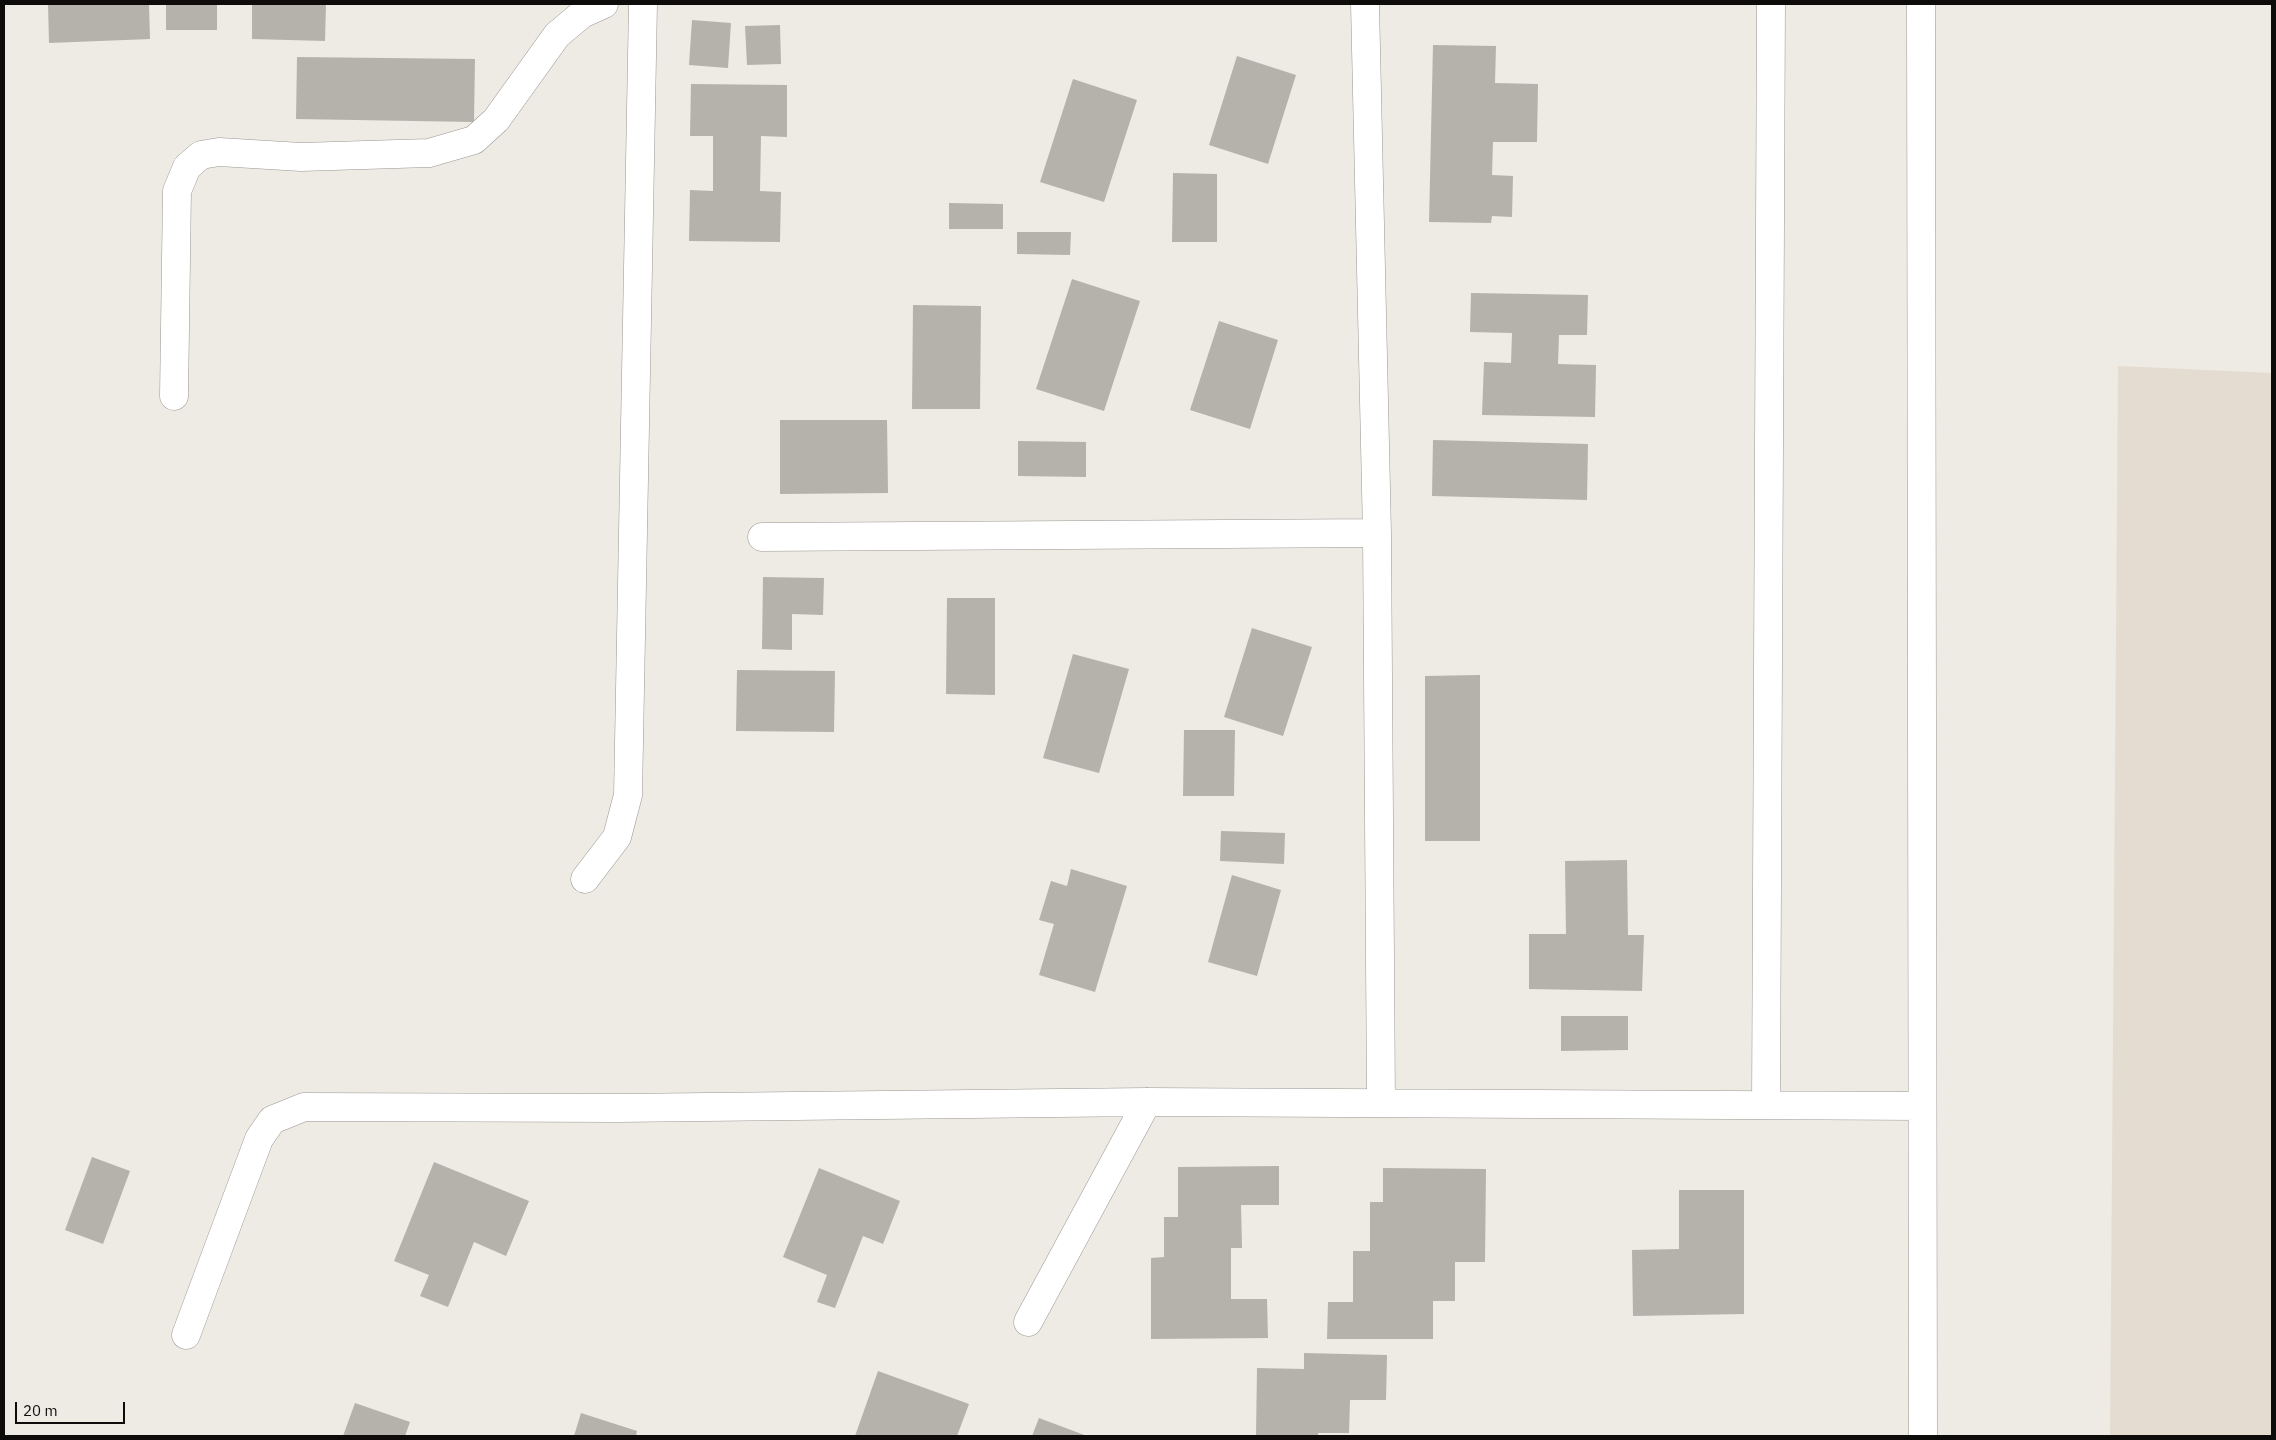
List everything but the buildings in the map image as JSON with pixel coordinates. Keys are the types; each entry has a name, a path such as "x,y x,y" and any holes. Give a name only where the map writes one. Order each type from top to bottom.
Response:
{"street":[{"path":"174,396 177,190 186,167 201,155 218,152 301,157 429,153 474,140 496,120 558,36 582,14 604,4"},
{"path":"586,879 617,837 628,795 643,4"},
{"path":"1365,4 1377,533 1382,1102"},
{"path":"1766,1105 1771,4"},
{"path":"1921,4 1923,1436"},
{"path":"762,537 1377,533"},
{"path":"186,1335 259,1139 272,1120 304,1107 618,1108 1147,1102 1922,1106"},
{"path":"1028,1322 1147,1102"}],"shaded area":[{"path":"2118,366 2272,373 2272,1436 2110,1436"}]}
